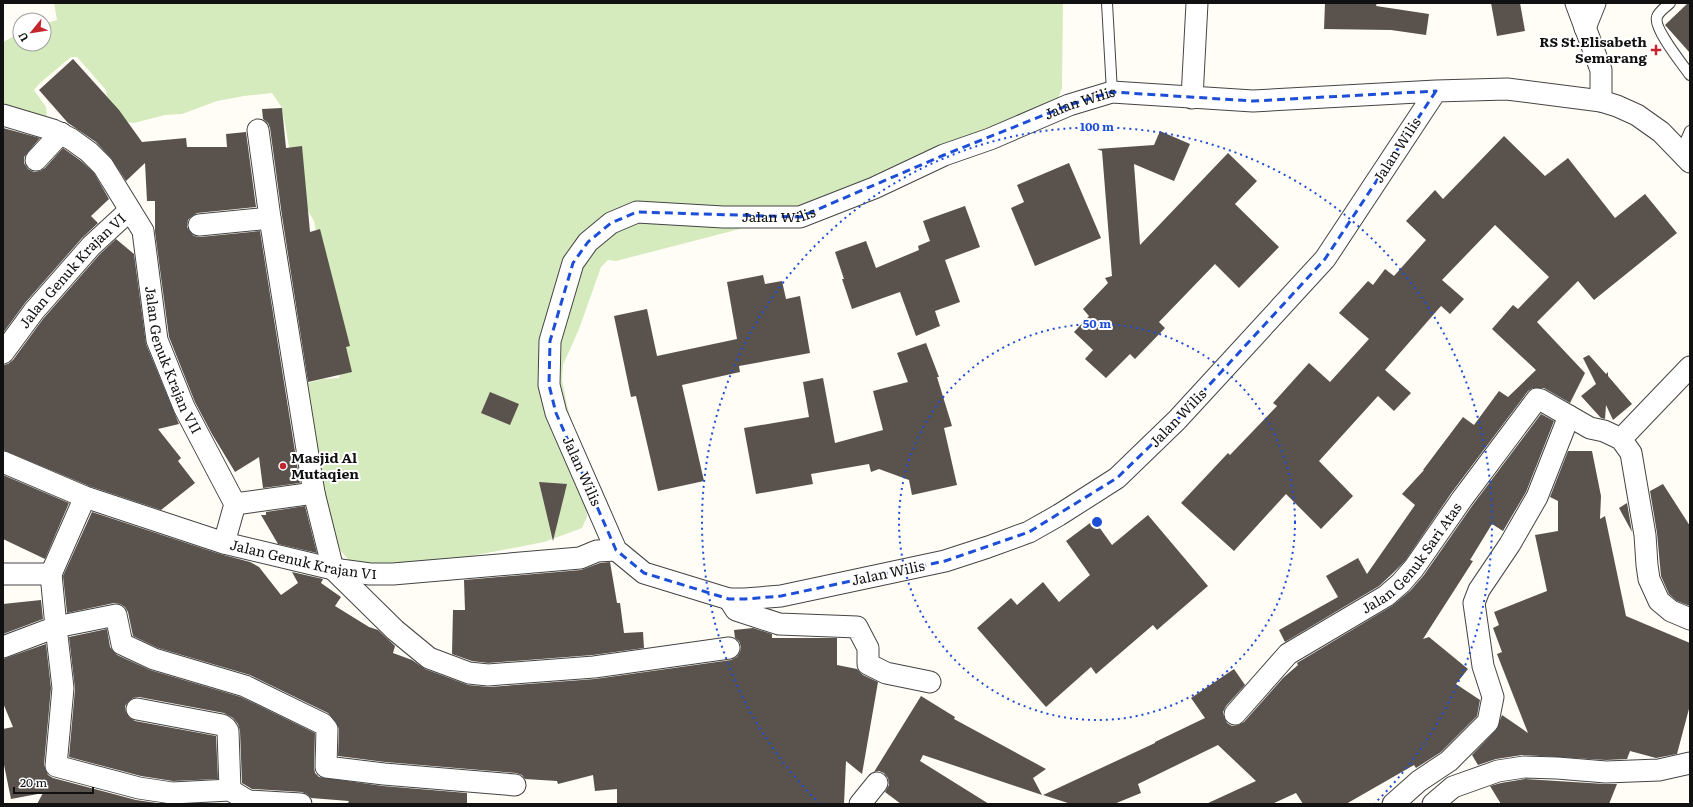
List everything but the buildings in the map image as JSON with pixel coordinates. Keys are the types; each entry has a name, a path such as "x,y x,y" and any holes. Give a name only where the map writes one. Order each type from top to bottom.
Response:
{"street":[{"path":"1192,98 1197,3"},
{"path":"1576,3 1601,70 1602,101"},
{"path":"1585,28 1595,3"},
{"name":"Jalan Wilis","path":"1436,91 1325,259 1177,420 1117,478 1059,515 1029,532 981,550 945,561 780,596 729,599 644,573 616,550 556,413 549,385 550,341 573,263 588,242 611,223 637,212 723,217 807,216 874,188 944,155 990,139 1069,105 1112,92 1253,101 1436,91 1507,89 1602,101 1617,106 1637,115 1660,132 1686,157"},
{"name":"Jalan Genuk Krajan VII","path":"3,115 61,133 89,152 103,166 143,231 156,340 184,407 235,504"},
{"path":"258,130 270,218 314,493 333,569 395,630 429,658 469,673 488,675 594,667 729,648"},
{"path":"36,160 61,133"},
{"name":"Jalan Genuk Krajan VI","path":"3,353 34,312 91,246 130,210"},
{"path":"199,225 270,218"},
{"path":"1690,367 1621,439 1631,453 1645,535 1647,565 1652,585 1659,601 1672,611 1690,619"},
{"name":"Jalan Genuk Sari Atas","path":"1235,714 1288,654 1386,596 1401,583 1414,568 1462,499 1535,400 1541,400 1590,428 1604,431 1621,439"},
{"path":"1393,804 1419,781 1449,760 1488,722 1493,697 1483,666 1474,603 1479,590 1510,544 1537,497 1569,416"},
{"name":"Jalan Genuk Krajan VI","path":"3,462 86,497 224,542 333,569 370,574 393,574 580,558 597,551 616,550"},
{"path":"224,542 235,504 314,493"},
{"path":"86,497 51,574 63,688 56,766 139,788 172,793 230,790 248,802 301,804"},
{"path":"3,574 51,574"},
{"path":"729,599 736,610 779,624 857,627 868,648 868,664 886,673 930,682"},
{"path":"3,646 56,627 116,615 122,644 154,659 245,686 323,724 327,729 326,767 384,774 515,785"},
{"path":"137,709 222,725 226,728 228,731 230,790"},
{"path":"1419,781 1433,804 1453,787 1498,771 1524,767 1606,772 1659,770 1690,763"},
{"path":"860,804 877,783"}],"lane":[{"path":"1107,3 1112,92"},
{"path":"1670,3 1657,17 1656,22 1670,48 1690,75"},
{"path":"1686,157 1690,131"}],"highlighted area":[{"path":"1436,91 1325,259 1177,420 1117,478 1029,532 945,561 781,596 745,599 729,599 644,573 616,550 556,413 549,385 550,341 573,263 588,242 611,223 637,212 800,217 944,155 1069,105 1112,92 1253,101"}],"green space":[{"path":"54,3 1063,3 1062,88 1056,103 1020,118 997,124 771,221 616,261 608,260 601,267 579,329 563,365 562,380 575,433 585,488 587,517 582,528 544,542 466,557 372,568 352,564 340,550 327,516 304,384 323,379 339,378 341,365 314,221 307,209 293,169 282,108 272,93 217,101 182,114 165,115 134,123 125,122 107,96 106,90 77,57 71,57 40,83 34,90 46,107 47,117 41,118 25,110 3,104 3,42 12,37 12,52 52,52 52,22 57,20"}],"place":[{"name":"RS St.Elisabeth Semarang","path":"1656,50"},
{"name":"Masjid Al Mutaqien","path":"283,466"}]}
